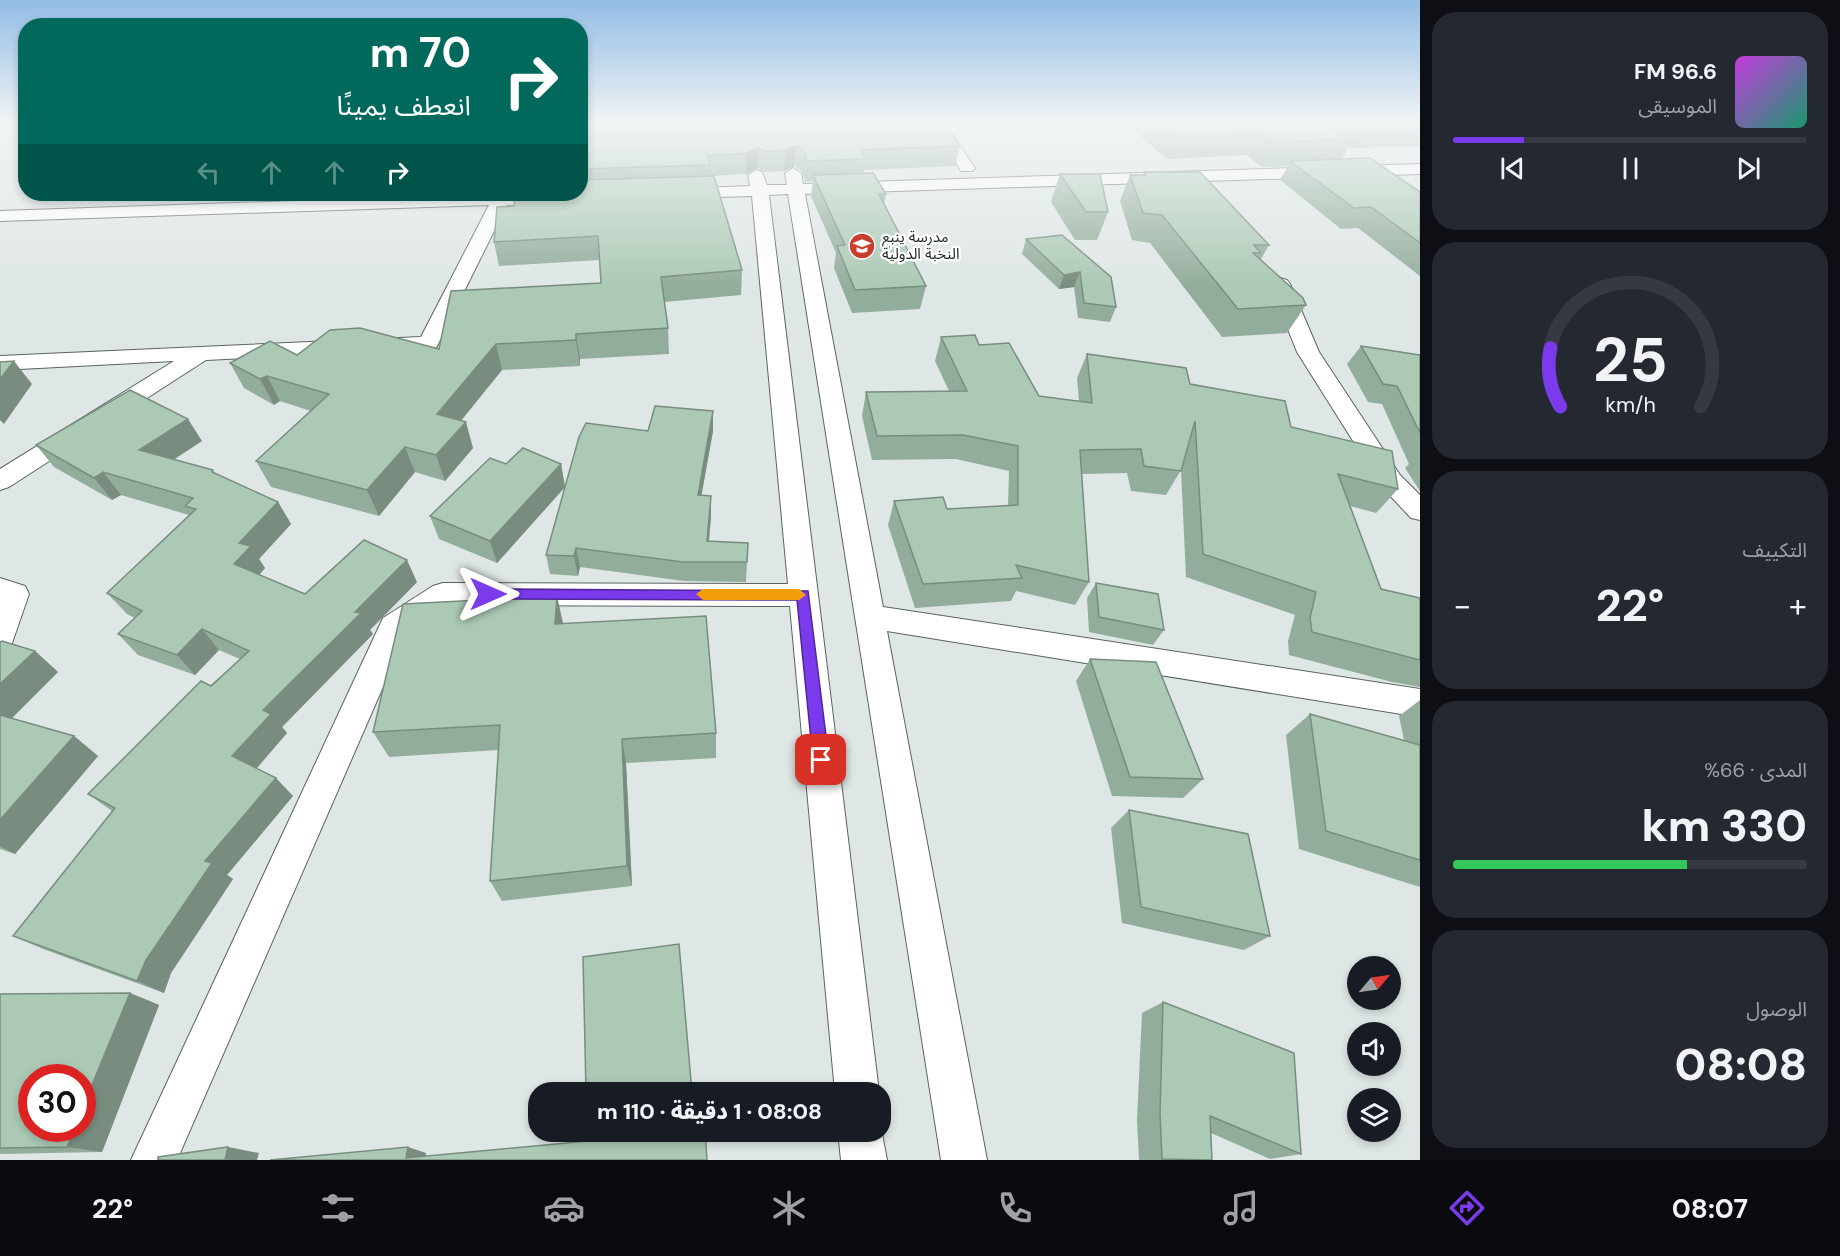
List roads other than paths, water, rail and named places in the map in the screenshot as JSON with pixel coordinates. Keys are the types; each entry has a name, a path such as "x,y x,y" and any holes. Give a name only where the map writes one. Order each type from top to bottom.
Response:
{"street":[{"path":"690,178 758,183"},
{"path":"666,194 758,183 833,178"},
{"path":"795,181 1072,178"},
{"path":"1183,178 1197,194"},
{"path":"1394,178 1398,184"},
{"path":"795,181 964,1160"},
{"path":"758,183 856,1082"},
{"path":"0,216 442,201"},
{"path":"0,363 428,343 500,201"},
{"path":"1267,270 1282,286 1308,352 1390,481 1420,511"},
{"path":"0,482 201,354"},
{"path":"0,589 15,594 0,637"},
{"path":"153,1160 394,626 443,594 803,595"},
{"path":"871,617 1420,703"},
{"path":"862,1142 864,1160"}],"place":[{"name":"مدرسة ينبع النخبة الدولية","path":"862,246"}]}
